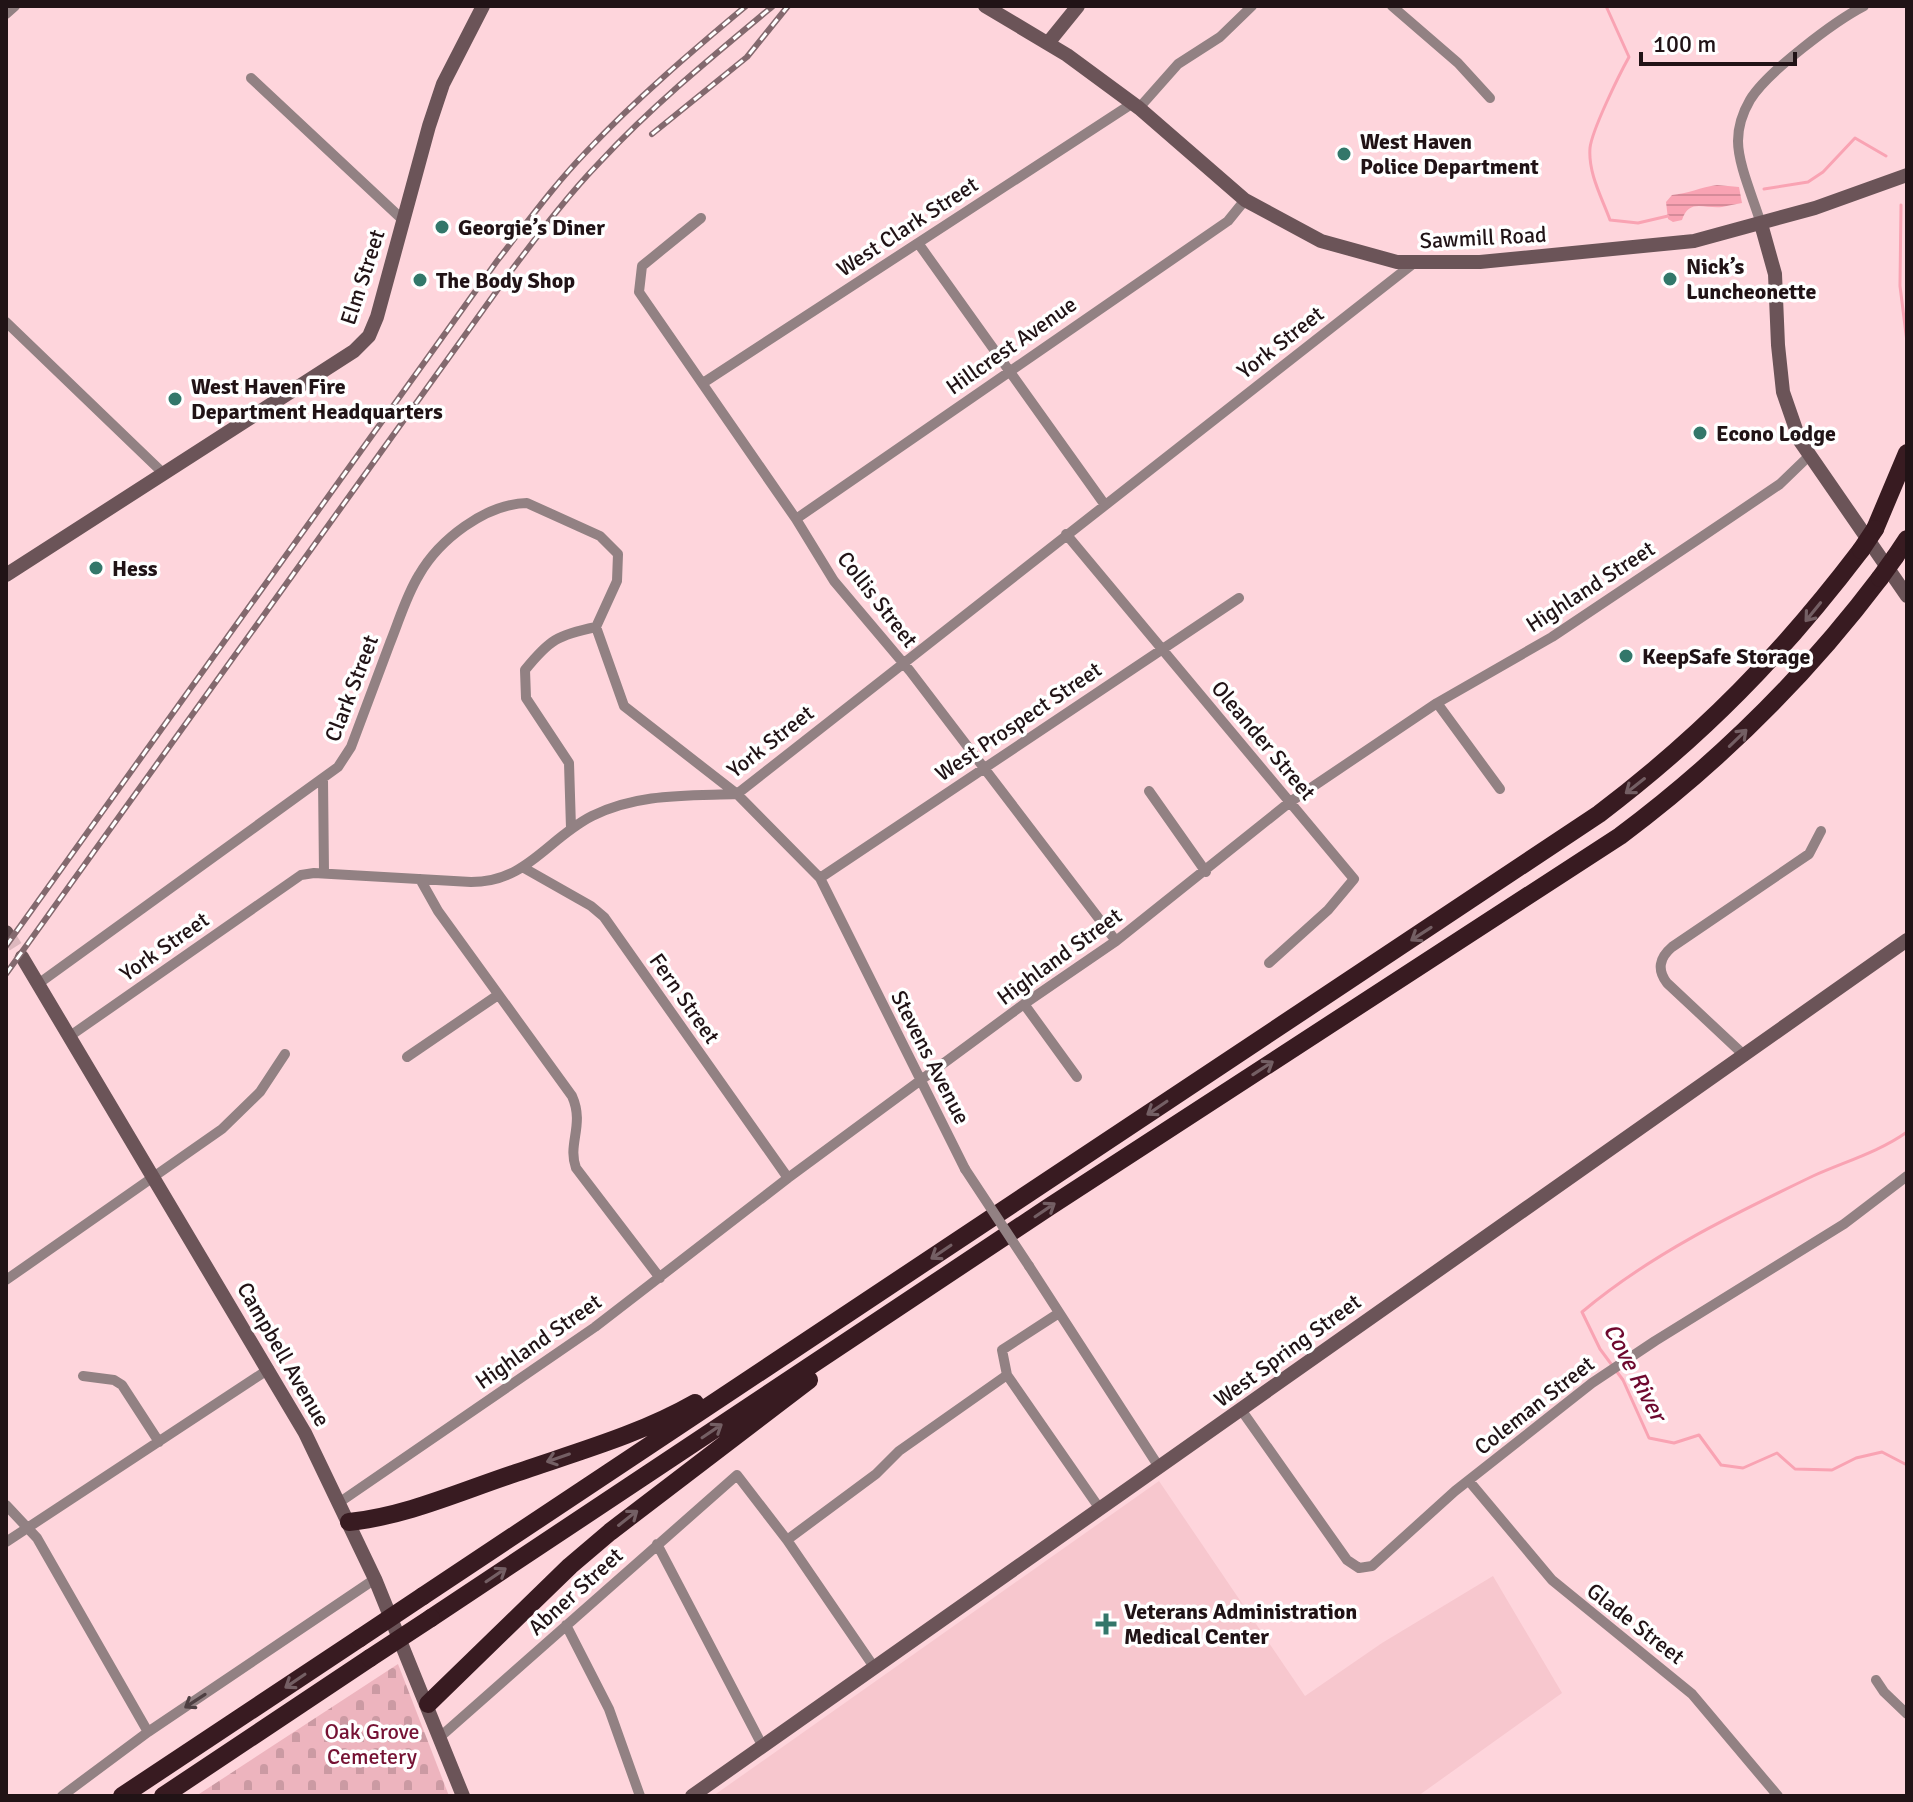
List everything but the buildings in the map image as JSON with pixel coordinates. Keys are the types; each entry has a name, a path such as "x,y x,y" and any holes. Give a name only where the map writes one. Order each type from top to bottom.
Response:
{"highway":[{"path":"1875,529 1907,453"},
{"path":"122,1796 1599,814 1686,745 1740,694 1790,640 1861,550 1907,478"},
{"path":"163,1796 956,1270 1620,836 1679,791 1752,724 1820,652 1907,539"},
{"path":"428,1704 570,1566 610,1532 956,1270"},
{"path":"349,1522 383,1518 618,1437 678,1413 853,1311"}],"main road":[{"name":"Elm Street","path":"6,575 369,336 443,84 483,6"},
{"name":"Sawmill Road","path":"985,6 1048,43 1136,105 1245,200 1321,241 1366,255 1414,263 1480,262 1694,241 1761,224 1867,191 1907,175"},
{"path":"1048,43 1078,6"},
{"path":"1761,224 1775,274 1783,392 1800,441 1907,596"},
{"name":"West Spring Street","path":"692,1796 1907,940"},
{"name":"Campbell Avenue","path":"22,957 269,1369 340,1502 428,1704 463,1796"}],"street":[{"path":"6,14 15,6"},
{"name":"West Clark Street","path":"703,383 1136,105 1178,64 1220,37 1252,6"},
{"path":"1392,6 1458,63 1490,98"},
{"path":"1761,224 1738,147 1740,123 1746,107 1771,76 1830,26 1864,6"},
{"path":"251,78 404,221"},
{"name":"Hillcrest Avenue","path":"796,519 1228,221 1245,200"},
{"name":"Collis Street","path":"701,218 642,266 639,292 796,519 834,581 902,662 1116,941"},
{"path":"918,243 1105,505"},
{"name":"York Street","path":"70,1036 295,878 308,873 483,882 496,880 524,868 571,828 613,806 666,796 737,794 1414,263"},
{"path":"6,322 163,473"},
{"name":"Highland Street","path":"340,1502 595,1327 788,1178 1024,1004 1116,941 1290,802 1437,703 1552,637 1780,484 1809,456"},
{"name":"Clark Street","path":"38,984 338,767 351,747 418,576 440,548 490,512 516,503 536,505 600,536 618,554 617,581 596,627"},
{"name":"Oleander Street","path":"1066,534 1354,879 1328,910 1269,963"},
{"name":"West Prospect Street","path":"820,878 1239,598"},
{"path":"571,828 569,763 526,698 525,670 540,651 564,634 596,627"},
{"name":"Stevens Avenue","path":"596,627 624,706 737,794 820,878 965,1169 1159,1467"},
{"path":"1437,703 1500,789"},
{"path":"323,779 324,873"},
{"path":"1149,791 1206,872"},
{"path":"1745,1056 1667,983 1662,975 1661,962 1672,947 1809,854 1821,831"},
{"name":"Fern Street","path":"524,868 591,906 604,917 788,1178"},
{"path":"420,879 438,911 575,1102 578,1124 573,1153 576,1168 660,1278"},
{"path":"407,1057 498,995"},
{"path":"1024,1004 1077,1077"},
{"path":"6,1280 222,1129 260,1092 285,1054"},
{"name":"Coleman Street","path":"1242,1411 1347,1560 1359,1568 1378,1562 1469,1481 1614,1368 1844,1224 1907,1176"},
{"path":"1059,1313 1002,1350 1007,1375 1100,1509"},
{"path":"6,1542 269,1369"},
{"path":"874,1667 787,1540 876,1474 899,1451 1007,1375"},
{"path":"83,1376 114,1380 122,1385 159,1442"},
{"name":"Abner Street","path":"440,1737 737,1475 787,1540"},
{"name":"Glade Street","path":"1469,1481 1552,1580 1692,1694 1778,1796"},
{"path":"6,1505 37,1538 148,1732"},
{"path":"657,1544 763,1747"},
{"path":"62,1796 148,1732 375,1579"},
{"path":"566,1625 609,1709 640,1796"},
{"path":"1876,1680 1907,1714"}],"shaded area":[{"path":"1717,185 1739,187 1742,203 1693,207 1682,220 1673,222 1668,219 1666,202 1672,195"},
{"name":"Veterans Administration Medical Center","path":"1159,1481 1305,1696 1382,1643 1493,1576 1562,1693 1418,1796 713,1796"}],"green space":[{"name":"Oak Grove Cemetery","path":"398,1664 449,1796 196,1796"}],"waterway":[{"name":"Cove River","path":"1606,6 1629,57 1606,102 1592,140 1590,157 1593,176 1610,220 1638,223 1668,216"},
{"name":"Cove River","path":"1764,189 1808,182 1823,172 1855,138 1886,156"},
{"name":"Cove River","path":"1901,205 1900,286 1907,342"},
{"name":"Cove River","path":"1907,1132 1693,1237 1636,1272 1582,1312 1600,1349 1623,1380 1649,1438 1674,1443 1699,1435 1721,1465 1743,1468 1777,1453 1795,1469 1832,1470 1856,1458 1882,1452 1907,1465"}],"tunnel":[{"path":"8,935 22,957"}],"railway":[{"path":"6,946 540,205 625,113 746,6"},
{"path":"6,974 554,215 620,141 684,81 773,6"},
{"path":"652,134 747,57 788,6"}],"place":[{"name":"West Haven Police Department","path":"1344,154"},
{"name":"Georgie’s Diner","path":"442,227"},
{"name":"Nick’s Luncheonette","path":"1670,279"},
{"name":"The Body Shop","path":"420,280"},
{"name":"West Haven Fire Department Headquarters","path":"175,399"},
{"name":"Econo Lodge","path":"1700,433"},
{"name":"Hess","path":"96,568"},
{"name":"KeepSafe Storage","path":"1626,656"},
{"name":"Veterans Administration Medical Center","path":"1106,1624"}]}
